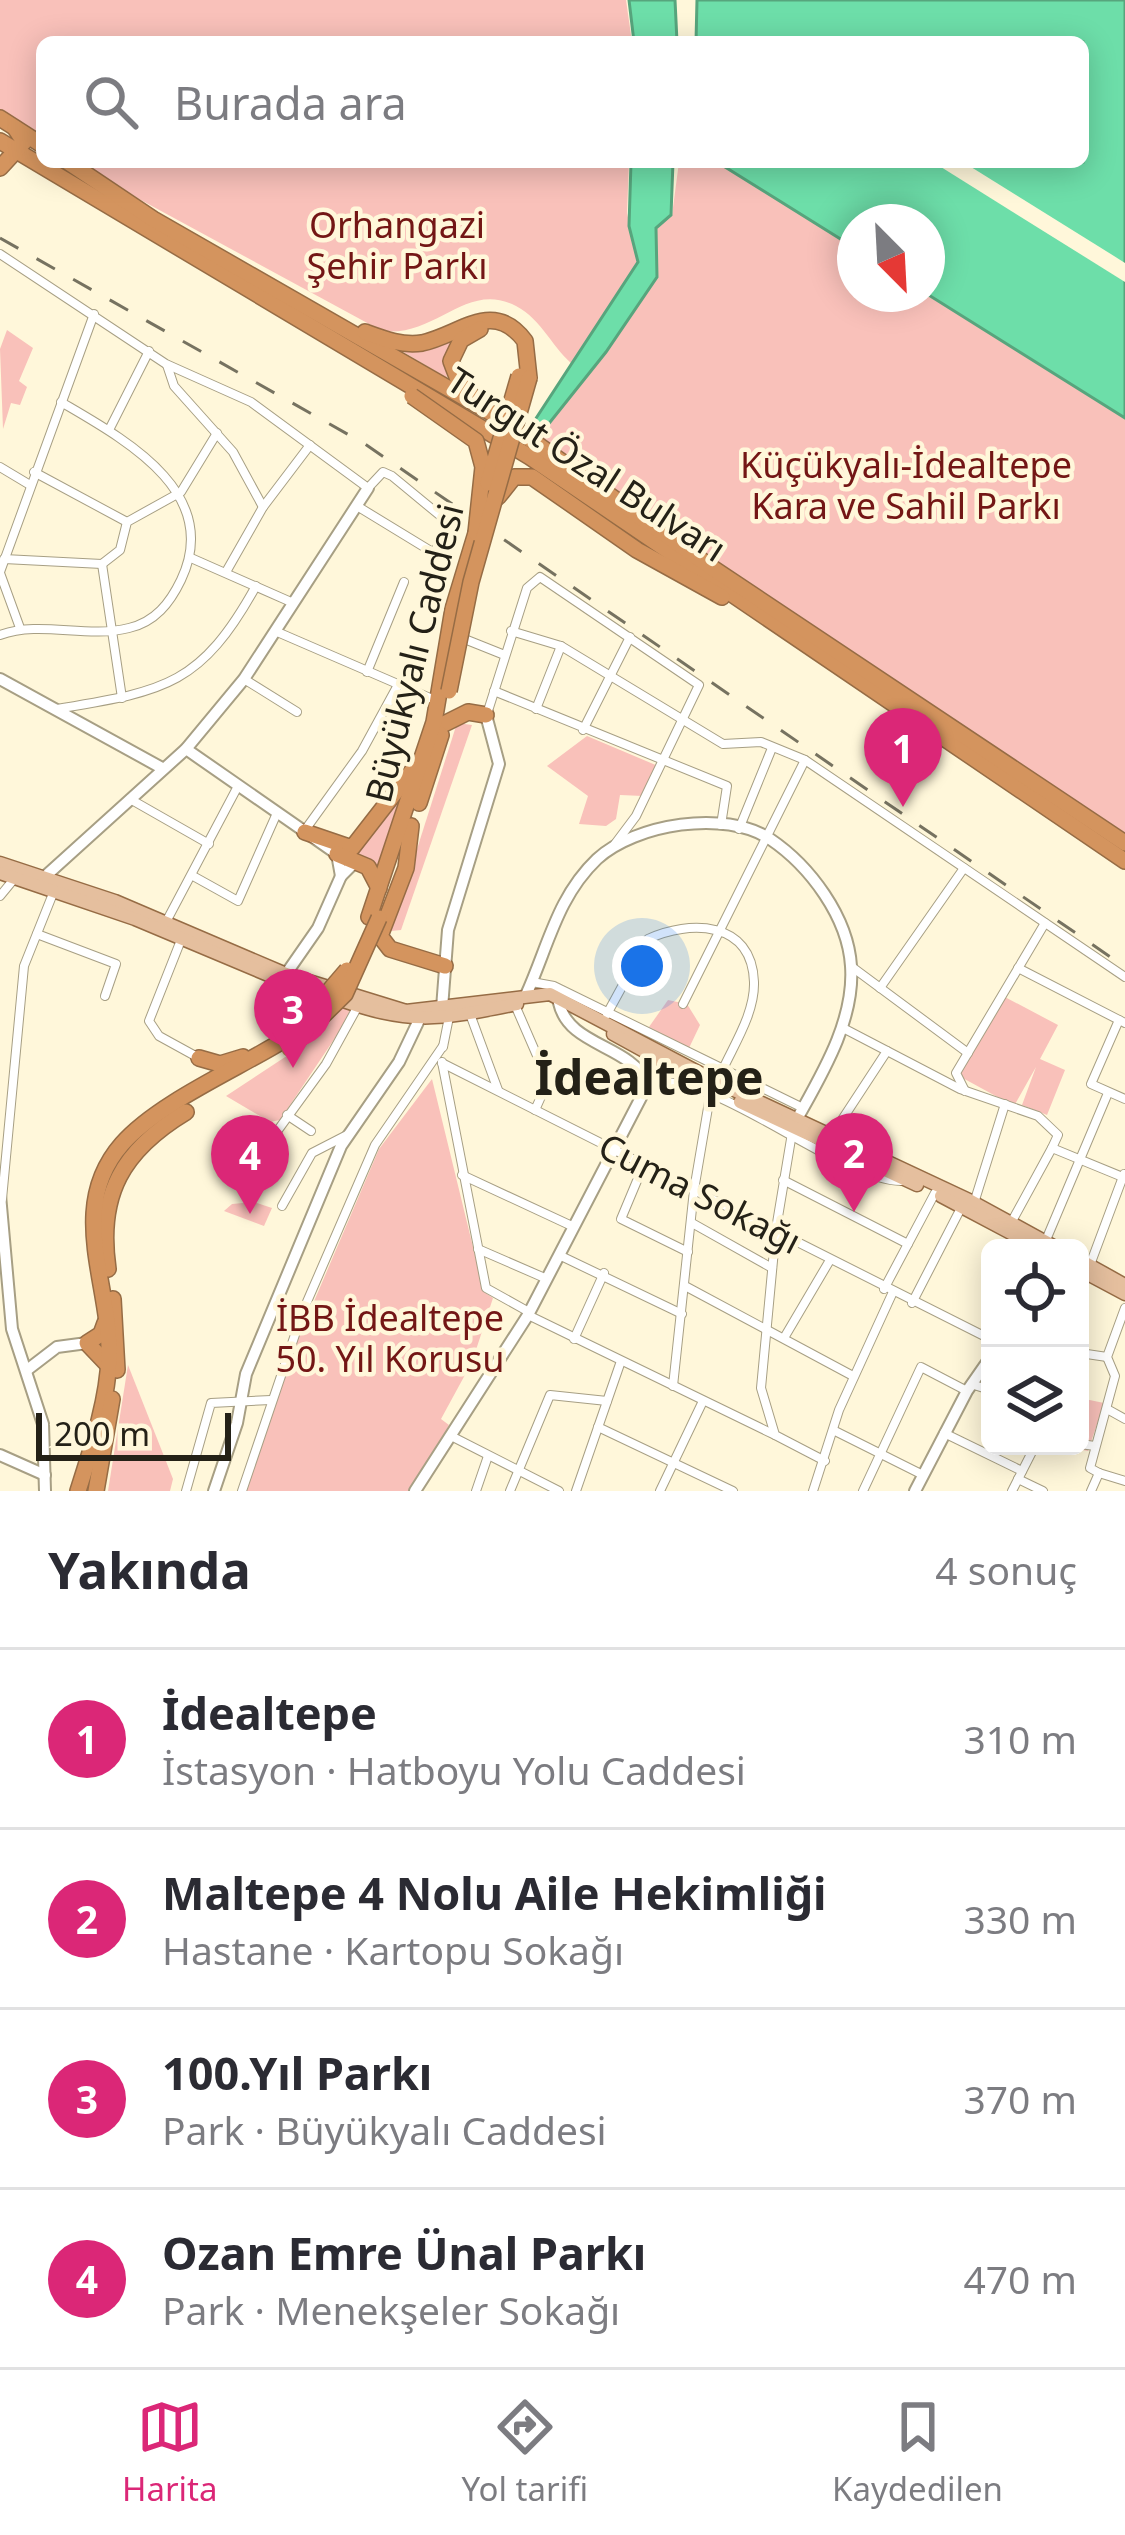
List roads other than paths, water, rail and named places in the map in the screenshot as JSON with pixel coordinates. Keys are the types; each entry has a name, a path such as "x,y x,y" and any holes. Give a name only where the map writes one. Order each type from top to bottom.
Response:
{"highway":[{"path":"0,118 36,141"},
{"path":"0,168 24,138 15,128"},
{"name":"Turgut Özal Bulvarı","path":"0,141 36,163"},
{"name":"Turgut Özal Bulvarı","path":"44,168 517,441 772,622 1125,861"},
{"name":"Turgut Özal Bulvarı","path":"77,168 153,219 500,418 517,441"},
{"path":"295,317 476,441 483,467 476,533"},
{"path":"332,322 414,344 474,321 499,321 525,341 524,378"},
{"path":"500,418 459,382 452,370 454,350 473,332 500,331 520,352 524,378"},
{"name":"Büyükyalı Caddesi","path":"374,918 379,889 443,694 524,378"},
{"name":"Büyükyalı Caddesi","path":"97,1491 120,1349 104,1244 106,1205 116,1174 152,1134 287,1044 340,984 374,918 444,724 453,609 524,378"},
{"name":"Turgut Özal Bulvarı","path":"533,452 1125,843"},
{"path":"494,505 508,482 526,475 703,588 772,622"},
{"path":"444,724 468,712 486,715"},
{"path":"304,832 352,848 424,755"},
{"path":"411,826 406,868 380,936 389,949 445,965"},
{"path":"337,854 372,872 379,889"},
{"path":"193,1096 205,1077 199,1058 226,1063 287,1044"},
{"name":"Büyükyalı Caddesi","path":"78,1491 108,1366 92,1223 104,1176 131,1136 287,1044"},
{"path":"106,1321 101,1334 87,1342 108,1366"}],"main road":[{"path":"0,863 166,923 286,974 406,1011 470,1014 524,994 559,1003 1034,1239"},
{"path":"0,873 40,880 182,940 391,1018 419,1020 524,994 550,994 795,1122 832,1135 906,1180 1011,1222 1036,1239"},
{"path":"1089,1271 1125,1285"},
{"path":"1089,1273 1125,1294"}],"street":[{"path":"2,258 166,364 237,394 368,488"},
{"path":"20,628 0,573 94,314"},
{"path":"109,430 149,351"},
{"path":"166,364 174,386 217,433 263,507"},
{"path":"0,635 20,628 133,628 162,610 191,559 181,492 109,430 61,402"},
{"path":"4,559 102,564 120,550 127,522 181,492 217,433"},
{"path":"226,572 263,507 310,445"},
{"path":"0,467 30,484"},
{"path":"34,472 127,522"},
{"path":"40,880 186,748 244,679 356,505 383,472 449,519 434,553 356,505"},
{"path":"191,559 291,602"},
{"path":"102,564 122,698"},
{"path":"535,1111 548,1082 524,994 540,950 568,893 611,850 663,764 700,685 540,577 530,581 502,654 486,715 500,764 448,929 445,965 442,1063 486,1288 574,1340 825,1462"},
{"path":"367,672 404,582"},
{"path":"53,709 162,689 205,660 229,633 256,586"},
{"path":"274,631 398,685 443,694"},
{"path":"511,632 561,646 682,724 723,744 749,742 805,760 1125,977"},
{"path":"583,730 631,637"},
{"path":"467,640 502,654"},
{"path":"536,709 561,646"},
{"path":"0,679 160,767"},
{"path":"244,679 297,712"},
{"path":"304,832 362,751 398,685"},
{"path":"494,691 663,764 727,786 720,826"},
{"path":"186,748 337,854 341,876"},
{"path":"738,830 772,748"},
{"path":"683,1004 805,760"},
{"path":"166,923 238,786"},
{"path":"128,798 209,844"},
{"path":"193,876 238,902 278,812"},
{"path":"611,850 648,830 700,822 767,837 816,883 839,917 852,967 843,1028 795,1122 776,1229 761,1388 775,1435"},
{"path":"286,974 318,928 341,876 354,863"},
{"path":"880,988 964,868"},
{"path":"0,896 15,878"},
{"path":"45,1491 43,1424 12,1328 1,1198 24,966 55,890"},
{"path":"965,1090 956,1073 1045,922"},
{"path":"608,1014 648,938 699,923 720,930 746,954 754,980 750,1010 723,1069"},
{"path":"37,934 116,964 105,996"},
{"path":"182,940 149,1021 159,1036 199,1058"},
{"path":"852,967 968,1053"},
{"path":"1018,968 1122,1022 1091,1084 1125,1100"},
{"path":"524,994 554,986 723,1069 795,1122 894,1181 906,1180"},
{"path":"559,1003 568,1025 630,1059 648,1084"},
{"path":"257,1159 326,1064 358,1006"},
{"path":"470,1014 498,1091"},
{"path":"214,1491 242,1402 245,1375 350,1132 399,1062 419,1020"},
{"path":"843,1028 965,1090 1038,1116 1058,1135 1011,1222"},
{"path":"242,1491 271,1400 374,1145 443,1046"},
{"path":"832,1135 887,1051"},
{"name":"Cuma Sokağı","path":"442,1063 776,1229 888,1292 981,1335"},
{"path":"415,1491 529,1314 655,1071"},
{"path":"648,1084 675,1083 795,1122"},
{"path":"1049,1239 1108,1093"},
{"path":"673,1386 694,1190 710,1096"},
{"path":"913,1303 968,1205 1005,1105"},
{"path":"287,1115 311,1131"},
{"path":"282,1206 311,1153 350,1132"},
{"path":"1052,1148 1124,1176 1089,1255"},
{"path":"644,1164 621,1219 688,1252"},
{"path":"461,1174 575,1228"},
{"path":"783,1180 908,1244"},
{"path":"813,1491 853,1376 908,1244 935,1193"},
{"path":"692,1223 772,1268"},
{"path":"478,1249 548,1280"},
{"path":"561,1256 682,1314"},
{"path":"784,1338 830,1260"},
{"path":"574,1340 604,1273"},
{"path":"685,1286 853,1376"},
{"path":"1106,1357 1125,1308"},
{"path":"27,1370 57,1347 87,1342"},
{"path":"1089,1354 1106,1357 1120,1377 1090,1468 1125,1481"},
{"path":"576,1491 621,1360"},
{"path":"862,1491 921,1367 981,1389"},
{"path":"915,1491 981,1370"},
{"path":"510,1491 550,1395 607,1401"},
{"path":"186,1491 212,1402 271,1400"},
{"path":"660,1491 703,1401"},
{"path":"1107,1409 1125,1419"},
{"path":"598,1427 733,1491"},
{"path":"835,1431 923,1475"},
{"path":"944,1433 1043,1491"},
{"path":"451,1436 559,1491"},
{"path":"1089,1445 1095,1446"},
{"path":"0,1454 45,1475"},
{"path":"1012,1491 1030,1455"},
{"path":"476,1491 488,1456"},
{"path":"1091,1491 1100,1473"}],"railway":[{"path":"0,238 365,444 1125,967"}],"place":[{"name":"İdealtepe","path":"903,807"},
{"name":"100.Yıl Parkı","path":"293,1068"},
{"name":"Maltepe 4 Nolu Aile Hekimliği","path":"854,1212"},
{"name":"Ozan Emre Ünal Parkı","path":"250,1214"}],"district":[{"name":"İdealtepe","path":"649,1076"}],"park label":[{"name":"Orhangazi Şehir Parkı","path":"397,244"},
{"name":"Küçükyalı-İdealtepe Kara ve Sahil Parkı","path":"906,484"},
{"name":"İBB İdealtepe 50. Yıl Korusu","path":"390,1338"}]}
